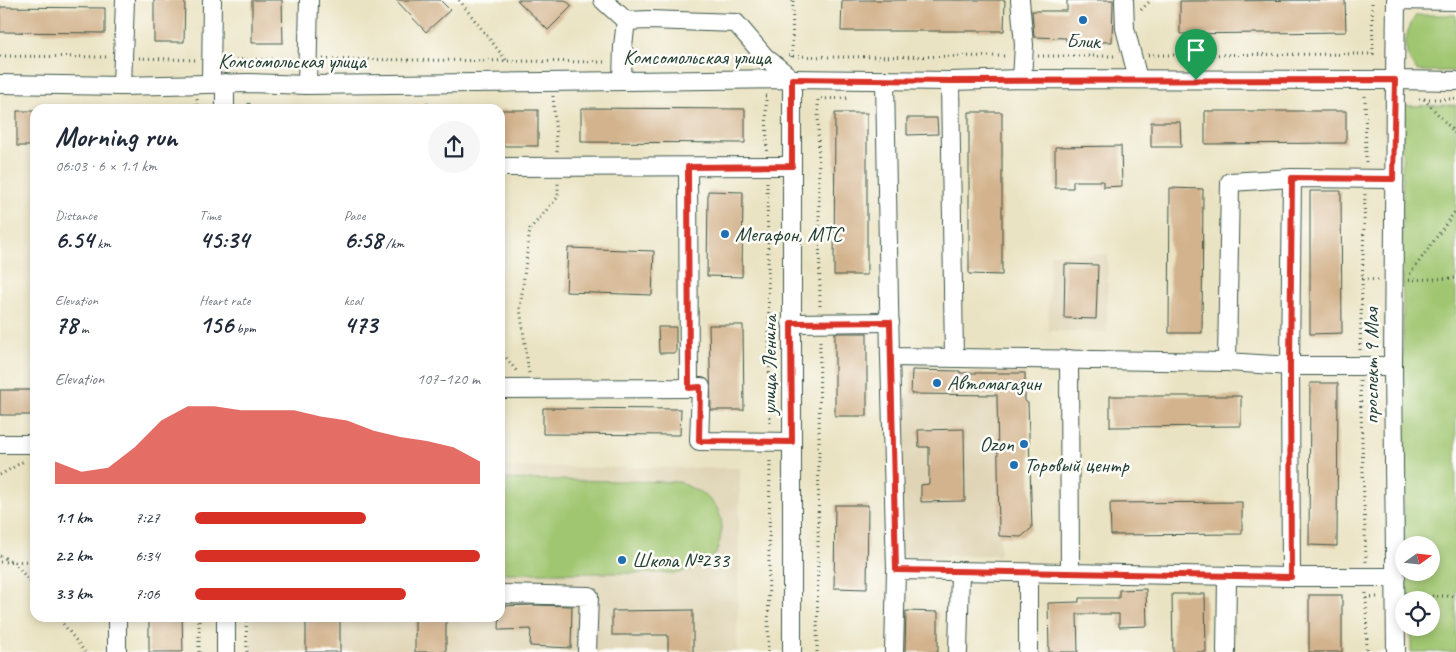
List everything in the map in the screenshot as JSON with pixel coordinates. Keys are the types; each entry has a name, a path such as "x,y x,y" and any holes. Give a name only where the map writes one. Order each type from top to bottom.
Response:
{"street":[{"path":"122,86 125,0"},
{"path":"212,0 211,61 224,104"},
{"path":"307,85 309,0"},
{"path":"603,0 626,21 736,23 765,57 792,79"},
{"path":"1020,0 1023,56 1022,79"},
{"path":"1124,0 1125,28 1138,80"},
{"path":"1396,0 1456,1"},
{"name":"проспект 9 Мая","path":"1395,536 1393,179 1396,0"},
{"path":"623,71 626,21"},
{"name":"Комсомольская улица","path":"0,84 122,86 218,83 307,85 623,71 792,79 950,81 1022,79 1456,81"},
{"name":"улица Ленина","path":"792,79 792,652"},
{"path":"886,80 890,357 896,570 894,652"},
{"path":"950,81 954,358"},
{"path":"505,167 792,166"},
{"path":"688,167 689,388"},
{"path":"1226,362 1230,182 1292,178 1393,179"},
{"path":"1291,577 1290,366 1292,178"},
{"path":"791,323 890,322"},
{"path":"890,357 1226,362 1290,366 1393,366"},
{"path":"1068,359 1070,573"},
{"path":"505,389 700,387 699,441 792,442"},
{"path":"0,444 30,451"},
{"path":"896,570 1227,577 1395,577"},
{"path":"958,652 960,571"},
{"path":"1028,573 1028,652"},
{"path":"1226,652 1227,577"},
{"name":"проспект 9 Мая","path":"1396,581 1396,652"},
{"path":"505,594 589,596 587,652"},
{"path":"117,622 117,652"},
{"path":"226,622 226,652"}],"path":[{"path":"459,0 507,61"},
{"path":"792,79 793,0"},
{"path":"0,56 123,57 211,61 308,58 507,61 623,71 792,56 1373,54 1372,0"},
{"path":"531,389 520,308 530,229 558,197 559,167 552,96 562,96"},
{"path":"756,96 766,96 770,442 768,652"},
{"path":"249,97 249,104"},
{"path":"427,104 428,97"},
{"path":"817,652 820,323 818,99"},
{"path":"1424,99 1456,134"},
{"path":"1456,210 1405,280 1456,278"},
{"path":"505,356 531,389"},
{"path":"0,475 30,452"},
{"path":"0,556 14,562 30,582"},
{"path":"0,562 30,561"},
{"path":"1440,596 1456,596"},
{"path":"62,622 85,652"},
{"path":"198,652 199,622"},
{"path":"246,622 247,652"}],"shaded area":[{"path":"1050,254 1108,255 1107,332 1048,331"},
{"path":"911,394 997,398 1000,555 899,556 897,397"},
{"name":"Школа №233","path":"505,467 740,468 737,652 251,652 250,622 505,622"}],"green space":[{"path":"1416,15 1456,15 1456,71 1417,71 1406,50 1408,30"},
{"path":"1456,105 1456,652 1411,652 1411,636 1440,636 1440,591 1406,591 1405,581 1440,581 1440,536 1404,536 1402,106"},
{"path":"505,479 680,482 705,495 716,506 721,518 722,528 716,554 703,564 679,573 505,573"}],"building":[{"path":"154,0 185,0 184,42 154,42"},
{"path":"252,0 282,0 283,43 252,43"},
{"path":"396,0 440,0 450,10 426,32"},
{"path":"517,0 565,0 572,6 548,30"},
{"path":"842,0 1005,0 1004,31 841,31"},
{"path":"1067,0 1113,0 1112,42 1066,41 1066,38 1034,37 1032,11 1067,11"},
{"path":"1345,0 1346,32 1180,34 1180,1"},
{"path":"0,7 105,8 105,33 0,32"},
{"path":"581,108 745,109 745,143 581,142"},
{"path":"505,110 538,110 538,146 505,146"},
{"path":"17,111 30,111 30,146 17,146"},
{"path":"1205,111 1346,111 1346,143 1205,144"},
{"path":"969,112 1002,112 1002,275 969,274"},
{"path":"835,113 867,113 867,275 834,275"},
{"path":"907,118 937,118 938,134 907,135"},
{"path":"1151,122 1180,122 1181,147 1151,147"},
{"path":"1121,146 1122,186 1103,187 1103,181 1073,181 1073,188 1055,188 1055,147"},
{"path":"1170,188 1203,189 1202,333 1169,333"},
{"name":"Мегафон, МТС","path":"708,191 743,192 742,277 707,276"},
{"path":"1310,191 1341,191 1342,333 1310,334"},
{"path":"568,248 654,251 652,295 566,292"},
{"path":"1065,264 1098,265 1096,319 1064,318"},
{"path":"709,325 743,325 744,410 711,410"},
{"path":"658,327 676,327 676,353 659,353"},
{"path":"835,333 867,333 867,416 835,416"},
{"name":"Торовый центр","path":"912,370 960,371 960,373 1025,373 1025,401 1028,403 1032,528 1021,537 999,536 997,395 911,394"},
{"path":"1310,383 1338,383 1337,546 1309,545"},
{"path":"0,390 30,390 30,415 0,415"},
{"path":"1110,396 1241,396 1241,426 1110,427"},
{"path":"543,408 681,409 680,435 543,434"},
{"path":"964,429 965,501 921,502 921,485 929,484 929,447 919,447 918,430"},
{"path":"1242,502 1242,534 1111,535 1110,503"},
{"path":"835,505 868,505 867,589 834,588"},
{"path":"1146,589 1147,626 1119,627 1119,614 1077,614 1078,652 1049,652 1048,603 1079,602 1079,598 1119,598 1119,590"},
{"path":"1172,594 1205,594 1206,652 1173,652"},
{"path":"1309,595 1342,595 1342,652 1309,652"},
{"path":"505,606 572,606 571,648 530,646 531,629 499,630 499,622 505,622"},
{"path":"693,610 693,652 668,652 668,635 612,635 612,611"},
{"path":"906,611 938,612 938,652 905,652"},
{"path":"149,622 182,622 183,652 149,652"},
{"path":"306,622 340,622 340,652 306,652"},
{"path":"415,622 446,622 446,652 415,652"}],"place":[{"name":"Блик","path":"1083,20"},
{"name":"Мегафон, МТС","path":"725,234"},
{"name":"Автомагазин","path":"937,383"},
{"name":"Ozon","path":"1024,444"},
{"name":"Торовый центр","path":"1014,465"},
{"name":"Школа №233","path":"622,560"}],"route":[{"path":"792,79 950,81 1022,79 1196,80 1395,80 1393,179 1292,178 1290,366 1291,577 896,570 890,322 791,323 792,442 699,441 700,387 689,388 688,167 792,166 792,79"}]}
